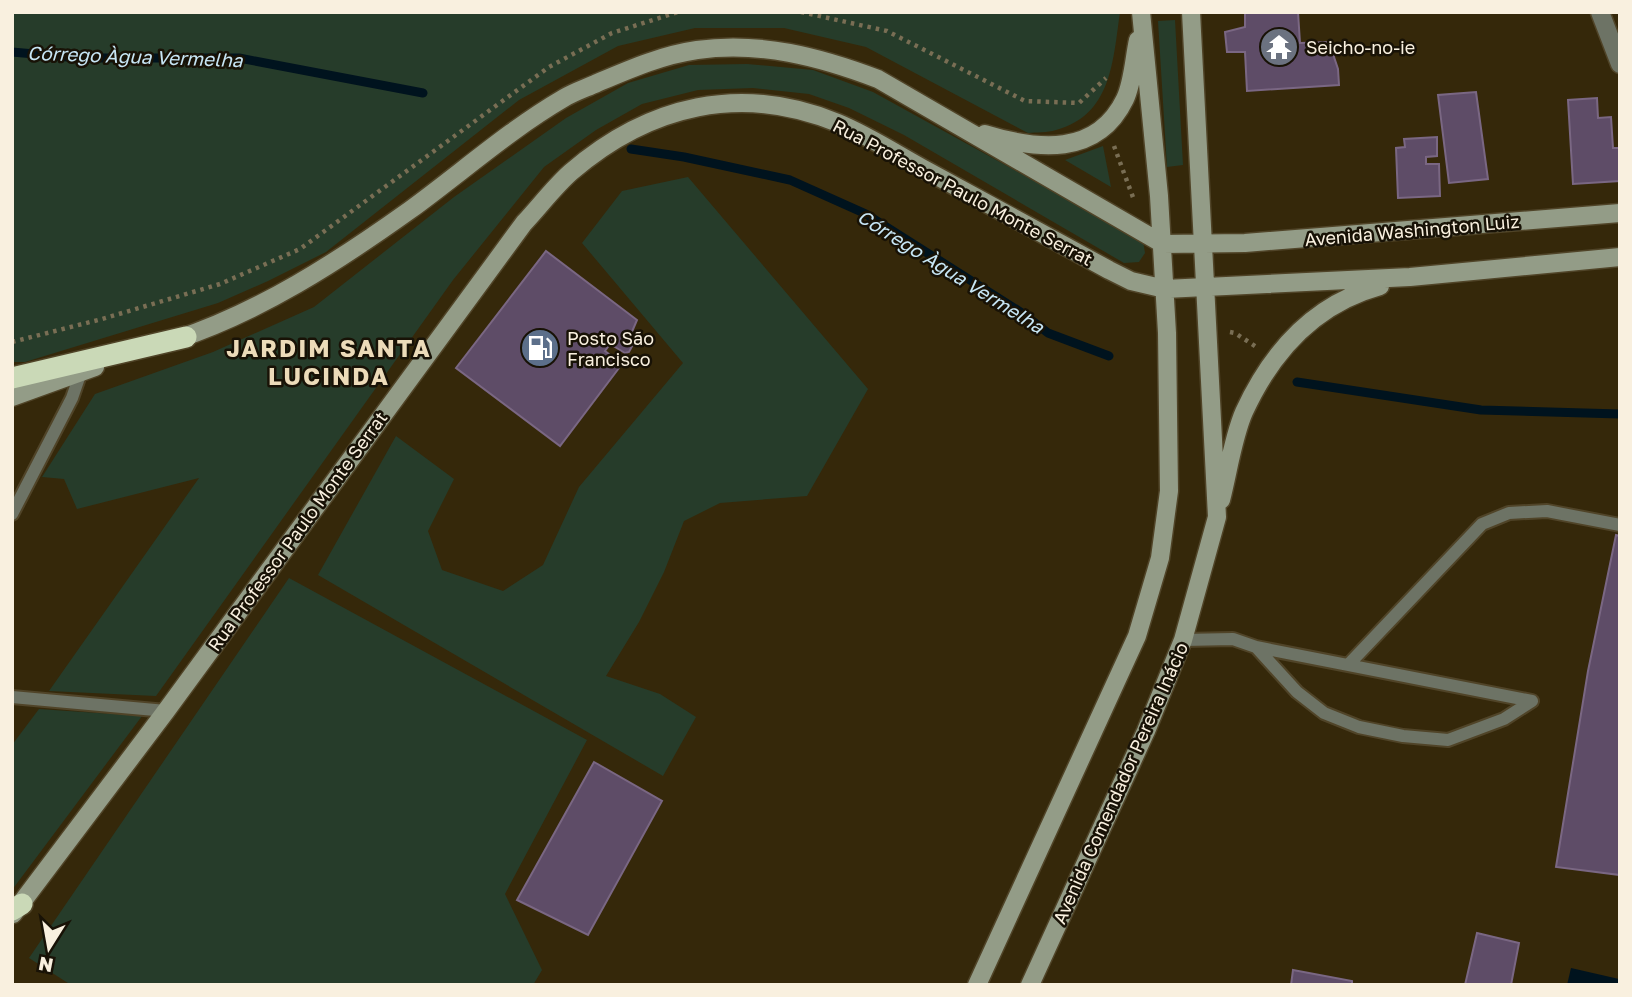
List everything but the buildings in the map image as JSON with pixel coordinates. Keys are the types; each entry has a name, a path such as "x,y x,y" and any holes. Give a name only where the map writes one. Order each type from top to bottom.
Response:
{"highway":[{"path":"12,378 186,337"}],"main road":[{"name":"Avenida Comendador Pereira Inácio","path":"1030,985 1140,743 1183,640 1217,517 1191,12"},
{"path":"1192,31 1200,12"},
{"path":"956,125 1018,144 1065,145 1088,138 1106,126 1126,98 1142,18"},
{"path":"977,985 1137,636 1160,558 1169,491 1166,289 1142,18"},
{"path":"12,397 186,337 251,310 313,274 409,211 564,97 647,61 698,50 748,48 789,52 835,63 878,79 1163,244 1204,244"},
{"name":"Rua Professor Paulo Monte Serrat","path":"15,909 166,710 524,223 569,173 607,144 662,116 705,105 748,103 789,106 839,123 1131,281 1166,289"},
{"name":"Avenida Washington Luiz","path":"1204,244 1620,213"},
{"path":"1166,289 1410,277 1620,257"},
{"path":"1217,517 1244,414 1274,359 1312,320 1355,293 1410,277"}],"street":[{"path":"1600,12 1620,64"}],"lane":[{"path":"12,514 72,398 81,372"},
{"path":"1349,664 1482,524 1509,513 1547,511 1620,525"},
{"path":"1183,640 1233,639 1256,647 1532,701 1504,719 1448,740 1359,727 1324,713 1297,691 1256,647"},
{"path":"12,697 166,710"}],"path":[{"path":"12,342 220,284 300,249 549,66 612,33 678,12"},
{"path":"801,12 887,31 1025,101 1079,103 1104,81 1110,69"},
{"path":"1106,126 1135,204"},
{"path":"1208,331 1235,332 1274,359"}],"green space":[{"path":"12,12 1120,12 1111,66 1099,99 1089,112 1075,123 1056,130 1028,133 866,47 784,28 695,28 618,46 519,100 326,252 218,303 25,362 12,362"},
{"path":"1175,20 1183,165 1167,167 1158,21"},
{"path":"747,64 813,70 873,92 1143,241 1145,253 1139,262 1124,263 904,135 849,108 809,94 753,88 698,90 642,104 596,130 544,167 453,280 156,696 49,691 199,478 77,509 64,479 42,477 95,394 213,352 314,307 454,197 566,118 628,83 689,65"},
{"path":"1103,146 1111,187 1065,160"},
{"path":"688,177 868,389 807,496 720,503 684,521 664,572 639,622 606,676 660,694 696,717 663,776 318,575 396,436 454,479 428,531 442,570 503,591 543,565 579,487 683,363 582,243 622,191"},
{"path":"289,578 587,740 505,894 542,970 533,985 71,985 29,958"},
{"path":"39,709 142,716 12,890 12,745"}],"water":[{"path":"1571,968 1619,979 1618,985 1567,985"}],"waterway":[{"name":"Córrego Àgua Vermelha","path":"12,52 79,58 239,58 423,93"},
{"name":"Córrego Àgua Vermelha","path":"631,149 684,157 790,180 866,214 1022,313 1048,333 1109,356"},
{"path":"1297,382 1481,410 1620,414"}],"place":[{"name":"Seicho-no-ie","path":"1279,47"},
{"name":"Posto São Francisco","path":"540,348"}],"district":[{"name":"JARDIM SANTA LUCINDA","path":"329,361"}]}
